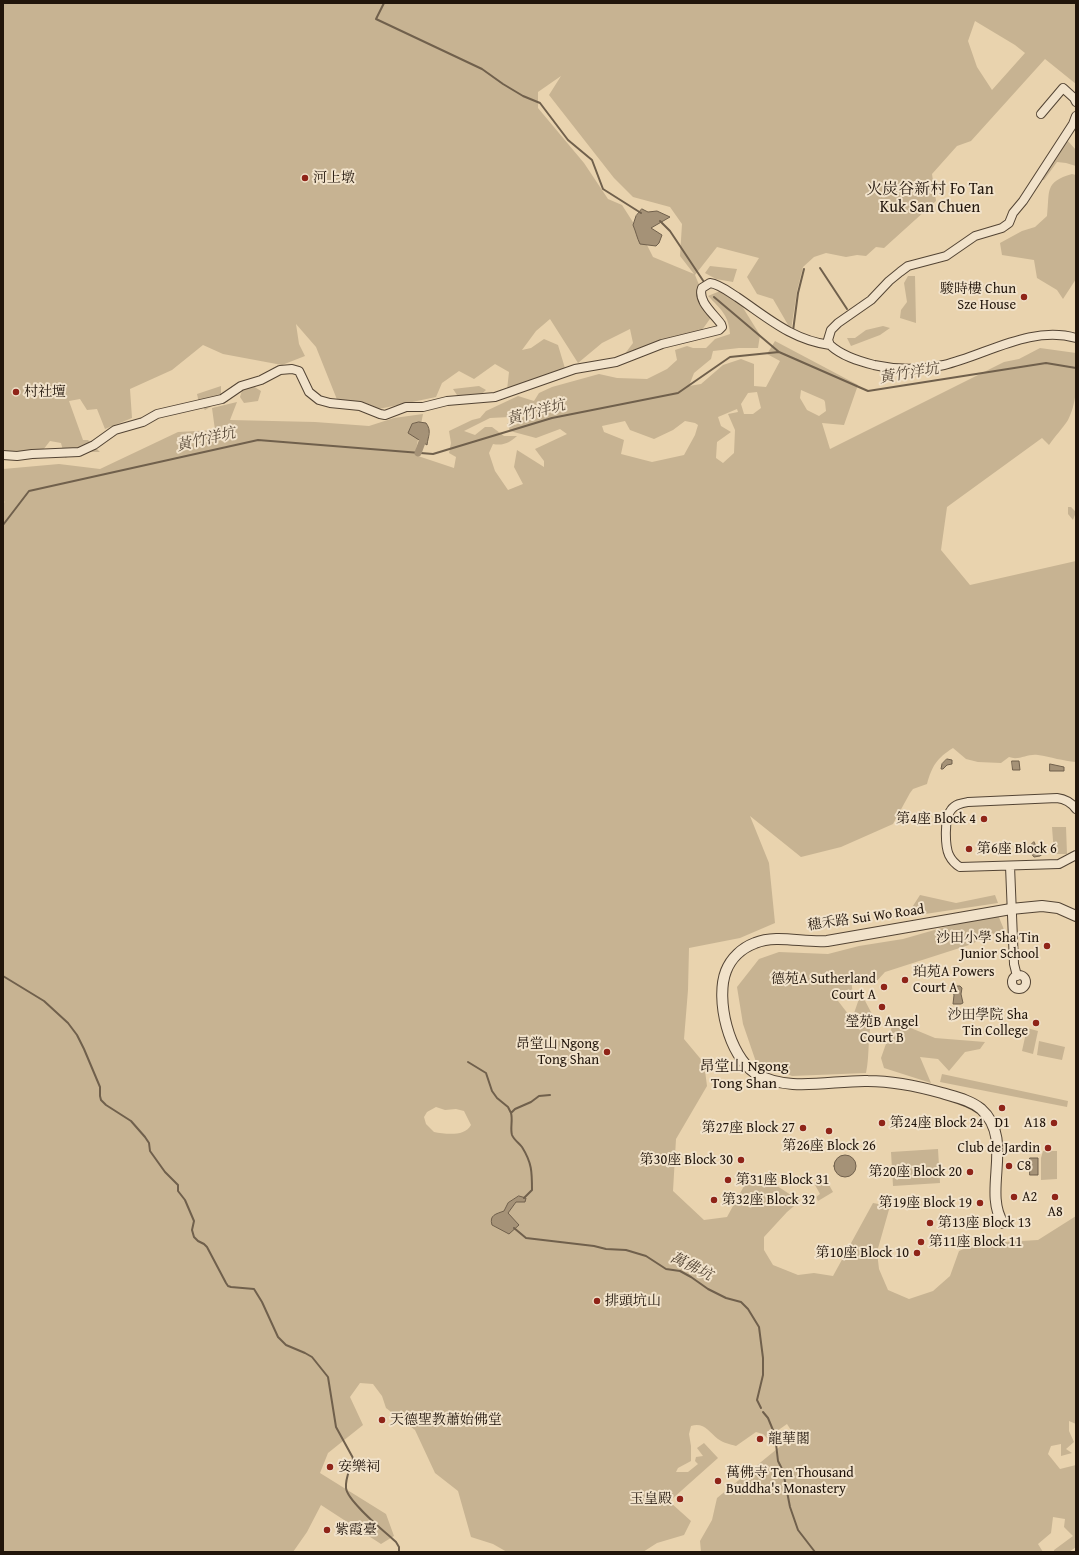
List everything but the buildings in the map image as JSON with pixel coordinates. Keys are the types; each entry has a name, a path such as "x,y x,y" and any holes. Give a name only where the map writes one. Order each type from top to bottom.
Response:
{"street":[{"path":"1041,114 1063,88 1074,98 1076,102"},
{"path":"1076,116 1073,124 1024,201 1013,213 1009,223 1002,228 975,236 946,256 908,266 889,281 871,300 838,323 832,330 828,340 830,345 837,352 859,361 906,369 944,365 1040,335 1060,334 1076,338"},
{"path":"3,455 17,456 79,452 88,449 118,428 143,422 153,415 163,411 220,400 243,385 259,381 276,371 287,369 299,371 309,392 319,400 330,403 360,406 382,415 406,407 423,407 441,402 475,398 489,399 575,369 616,362 662,344 717,331 722,327 721,324 701,296 702,288 710,283 716,284 732,294 789,333 809,341 830,345"},
{"path":"1076,809 1070,802 1057,798 968,802 955,806 947,817 948,850 953,862 960,867 1059,864 1076,855"},
{"path":"1010,866 1014,964 1017,976"},
{"name":"穗禾路 Sui Wo Road","path":"1004,1223 997,1210 997,1137 991,1122 980,1109 966,1100 908,1084 866,1081 791,1084 774,1081 761,1076 749,1068 736,1052 726,1022 722,990 726,971 733,959 743,950 761,940 775,939 807,942 827,941 1011,909 1042,906 1058,908 1076,916"}],"shaded area":[{"path":"3,3 1076,3 1076,84 1045,59 971,141 957,146 932,174 936,201 884,248 876,247 866,256 857,255 846,257 826,253 814,257 803,267 797,291 791,330 773,299 757,294 747,277 759,258 717,247 695,275 712,316 702,330 621,359 633,343 630,329 602,343 578,363 550,319 536,331 522,350 531,348 544,339 558,345 567,375 507,390 509,372 495,364 474,379 459,371 442,383 436,397 374,410 338,402 316,347 296,324 299,344 305,356 282,365 223,354 203,345 172,370 130,389 132,418 105,429 97,409 87,410 80,399 69,401 83,440 88,440 100,452 82,452 65,458 61,443 50,441 36,459 3,459","holes":["975,21 1015,45 1025,53 992,90 977,67 968,41","561,76 549,95 614,178 633,197 670,207 682,224 680,256 694,274 653,257 645,241 622,205 608,199 584,163 538,108 538,92"]},
{"path":"1066,139 1076,150 1076,166 1057,162 1044,180 1032,180 1037,171 1056,155"},
{"path":"1072,174 1076,175 1076,279 1063,299 1057,290 1037,278 1034,260 1002,255 1000,243 1022,231 1035,227 1047,216 1050,189 1057,180"},
{"path":"642,209 648,212 657,211 670,217 651,228 662,235 656,246 640,244 638,239 633,225 636,216"},
{"path":"710,266 737,269 733,282 716,279 705,273"},
{"path":"908,276 915,276 916,323 900,318 901,310 907,302 904,283"},
{"path":"720,291 740,303 760,335 758,348 739,348 713,351 711,359 694,373 689,386 701,384 723,365 741,359 754,364 754,386 766,387 780,361 767,354 775,341 858,385 844,425 822,423 830,449 1004,362 1019,359 1040,348 1076,353 1074,404 1072,412 1066,423 1049,445 1042,438 947,507 941,550 970,585 1076,561 1076,762 1031,755 1016,758 1009,757 1001,763 978,762 966,759 953,748 943,755 936,763 927,784 913,789 893,824 841,847 801,857 750,816 769,863 775,923 740,938 689,948 688,990 684,1039 704,1063 707,1086 676,1139 673,1191 704,1220 727,1217 749,1177 762,1176 800,1201 787,1212 764,1237 764,1250 773,1265 798,1275 814,1273 833,1276 873,1203 890,1206 877,1252 879,1269 888,1290 909,1299 933,1291 950,1276 959,1251 986,1239 1004,1242 1038,1240 1076,1216 1076,1424 1069,1421 1069,1431 1074,1442 1066,1449 1072,1453 1061,1456 1061,1444 1051,1446 1048,1454 1060,1469 1076,1465 1076,1547 1069,1552 1054,1552 1054,1550 1073,1536 1064,1527 1065,1519 1053,1517 1051,1533 1038,1544 1043,1552 701,1552 700,1541 712,1520 717,1498 794,1435 787,1424 767,1438 763,1434 756,1432 736,1446 720,1440 706,1428 699,1425 691,1426 689,1434 691,1461 678,1468 676,1472 688,1472 698,1464 695,1461 696,1457 703,1456 697,1448 704,1443 718,1458 672,1499 671,1503 691,1521 684,1535 657,1543 643,1552 507,1552 493,1544 471,1537 458,1491 435,1473 415,1430 386,1408 382,1396 373,1384 360,1383 350,1397 363,1425 328,1453 320,1473 386,1514 394,1536 381,1544 321,1505 307,1532 293,1552 3,1552 3,503 5,502 3,501 3,469 59,464 100,469 178,432 215,430 212,408 237,402 230,420 315,422 369,426 394,418 423,414 415,455 454,468 456,457 449,453 451,443 449,431 472,420 480,418 486,411 518,396 534,401 539,393 552,387 599,374 617,378 647,379 667,369 677,360 675,350 687,346 693,348 706,348 715,339 730,334 728,322 724,313 708,296","holes":["801,390 824,400 825,402 826,411 819,416 807,410 800,398","757,392 761,408 753,414 744,414 741,404 748,393","737,409 738,412 728,414 735,430 734,453 723,463 716,458 717,442 731,432 721,426 718,417","520,410 523,417 516,425 507,423 510,431 536,438 560,429 567,434 535,449 544,461 544,467 517,450 514,467 523,484 508,490 495,471 489,453 493,444 500,445 517,436 504,436 492,427 485,427 475,435 464,431 490,418 510,417","625,421 630,430 654,439 673,430 685,421 698,425 695,435 684,455 652,462 621,454 624,440 604,432 602,426","436,1107 445,1110 456,1109 464,1111 471,1125 468,1129 460,1133 449,1134 434,1132 426,1124 424,1117 427,1112"]},
{"path":"883,326 890,328 880,335 851,346 847,338 855,338 866,330"},
{"path":"245,381 261,391 258,401 244,403 240,397"},
{"path":"221,386 221,393 228,402 223,400 205,410 199,403 197,394"},
{"path":"479,386 486,390 474,401 461,401 453,389"},
{"path":"419,422 426,423 428,426 429,434 427,445 408,433 412,424"},
{"path":"1068,507 1071,507 1076,512 1073,520 1068,514"},
{"path":"947,759 952,760 952,764 941,769 942,764"},
{"path":"1012,761 1019,761 1020,770 1013,770"},
{"path":"1050,764 1064,767 1064,771 1050,771"},
{"path":"1052,827 1066,827 1067,854 1054,854"},
{"path":"1034,842 1037,848 1045,850 1045,852 1040,856 1034,857 1030,852 1030,846"},
{"path":"920,895 956,903 995,895 998,903 925,914 911,909"},
{"path":"998,915 1005,932 1005,941 992,933 972,944 885,972 874,984 863,978 836,975 832,982 851,980 853,994 835,997 852,1019 861,993 873,1016 870,1030 866,1073 792,1076 756,1062 743,1024 737,987 759,959 779,952 828,954 859,946 903,939 959,923"},
{"path":"954,986 960,986 962,988 961,994 963,1003 961,1004 953,1004 954,995 952,989"},
{"path":"894,1021 935,1038 985,1042 980,1049 965,1052 949,1071 938,1059 920,1057 931,1083 884,1068 881,1058"},
{"path":"1027,1028 1038,1031 1033,1054 1022,1051"},
{"path":"1039,1041 1065,1047 1062,1060 1037,1055"},
{"path":"942,1074 1068,1101 1067,1107 940,1082"},
{"path":"938,1149 940,1183 893,1186 891,1152"},
{"path":"1043,1151 1057,1151 1057,1179 1041,1180 1041,1158"},
{"path":"845,1155 853,1158 856,1166 853,1174 845,1177 837,1174 834,1166 837,1158"},
{"path":"1030,1158 1038,1158 1038,1175 1030,1175"},
{"path":"818,1176 828,1183 833,1192 818,1201 816,1197 820,1194 814,1183"},
{"path":"519,1196 526,1198 525,1202 516,1202 508,1213 519,1225 509,1234 492,1225 492,1217 504,1211 508,1203"}],"waterway":[{"path":"384,3 376,19 482,69 523,96 540,103 568,140 592,160 603,189 641,213"},
{"path":"660,221 670,231 704,282"},
{"path":"820,268 847,309"},
{"path":"793,331 798,293 804,269"},
{"path":"714,297 779,352"},
{"name":"黃竹洋坑","path":"3,525 29,491 258,440 433,454 552,418 678,393 730,357 779,352 868,391 1046,363 1076,368"},
{"path":"418,453 425,434"},
{"path":"3,976 44,1001 68,1023 77,1035 84,1049 100,1087 101,1100 106,1105 131,1121 145,1137 149,1143 150,1151 165,1172 178,1185 178,1191 185,1200 194,1221 192,1230 194,1237 207,1247 228,1286 254,1289 262,1302 278,1337 286,1345 312,1357 328,1377 336,1427 353,1458 346,1480 348,1494 359,1508 396,1542 399,1547 399,1552"},
{"path":"468,1062 486,1073 492,1091 497,1098 508,1107 511,1113"},
{"path":"524,1198 532,1190 531,1168 522,1147 512,1135 511,1113 515,1109 531,1102 539,1096 550,1095"},
{"name":"萬佛坑","path":"514,1228 526,1238 594,1246 606,1249 626,1250 646,1256 666,1269 680,1271 708,1289 726,1298 741,1302 748,1309 759,1327 763,1358 763,1375 757,1400 761,1408"},
{"path":"763,1412 768,1418 775,1435 778,1461 783,1471 790,1507 798,1530 815,1552"}],"place":[{"name":"河上墩","path":"305,178"},
{"name":"駿時樓 Chun Sze House","path":"1024,297"},
{"name":"村社壇","path":"16,392"},
{"name":"第4座 Block 4","path":"984,819"},
{"name":"第6座 Block 6","path":"969,849"},
{"name":"沙田小學 Sha Tin Junior School","path":"1047,946"},
{"name":"珀苑A Powers Court A","path":"905,980"},
{"name":"德苑A Sutherland Court A","path":"884,987"},
{"name":"瑩苑B Angel Court B","path":"882,1007"},
{"name":"沙田學院 Sha Tin College","path":"1036,1023"},
{"name":"昂堂山 Ngong Tong Shan","path":"607,1052"},
{"name":"D1","path":"1002,1108"},
{"name":"第24座 Block 24","path":"882,1123"},
{"name":"A18","path":"1054,1123"},
{"name":"第27座 Block 27","path":"803,1128"},
{"name":"第26座 Block 26","path":"829,1131"},
{"name":"Club de Jardin","path":"1048,1148"},
{"name":"第30座 Block 30","path":"741,1160"},
{"name":"C8","path":"1009,1166"},
{"name":"第20座 Block 20","path":"970,1172"},
{"name":"第31座 Block 31","path":"728,1180"},
{"name":"A2","path":"1014,1197"},
{"name":"A8","path":"1055,1197"},
{"name":"第32座 Block 32","path":"714,1200"},
{"name":"第19座 Block 19","path":"980,1203"},
{"name":"第13座 Block 13","path":"930,1223"},
{"name":"第11座 Block 11","path":"921,1242"},
{"name":"第10座 Block 10","path":"917,1253"},
{"name":"排頭坑山","path":"597,1301"},
{"name":"天德聖教蕭始佛堂","path":"382,1420"},
{"name":"龍華閣","path":"760,1439"},
{"name":"安樂祠","path":"330,1467"},
{"name":"萬佛寺 Ten Thousand Buddha's Monastery","path":"718,1481"},
{"name":"玉皇殿","path":"680,1499"},
{"name":"紫霞臺","path":"327,1530"}],"district":[{"name":"火炭谷新村 Fo Tan Kuk San Chuen","path":"930,199"},
{"name":"昂堂山 Ngong Tong Shan","path":"744,1076"}]}
